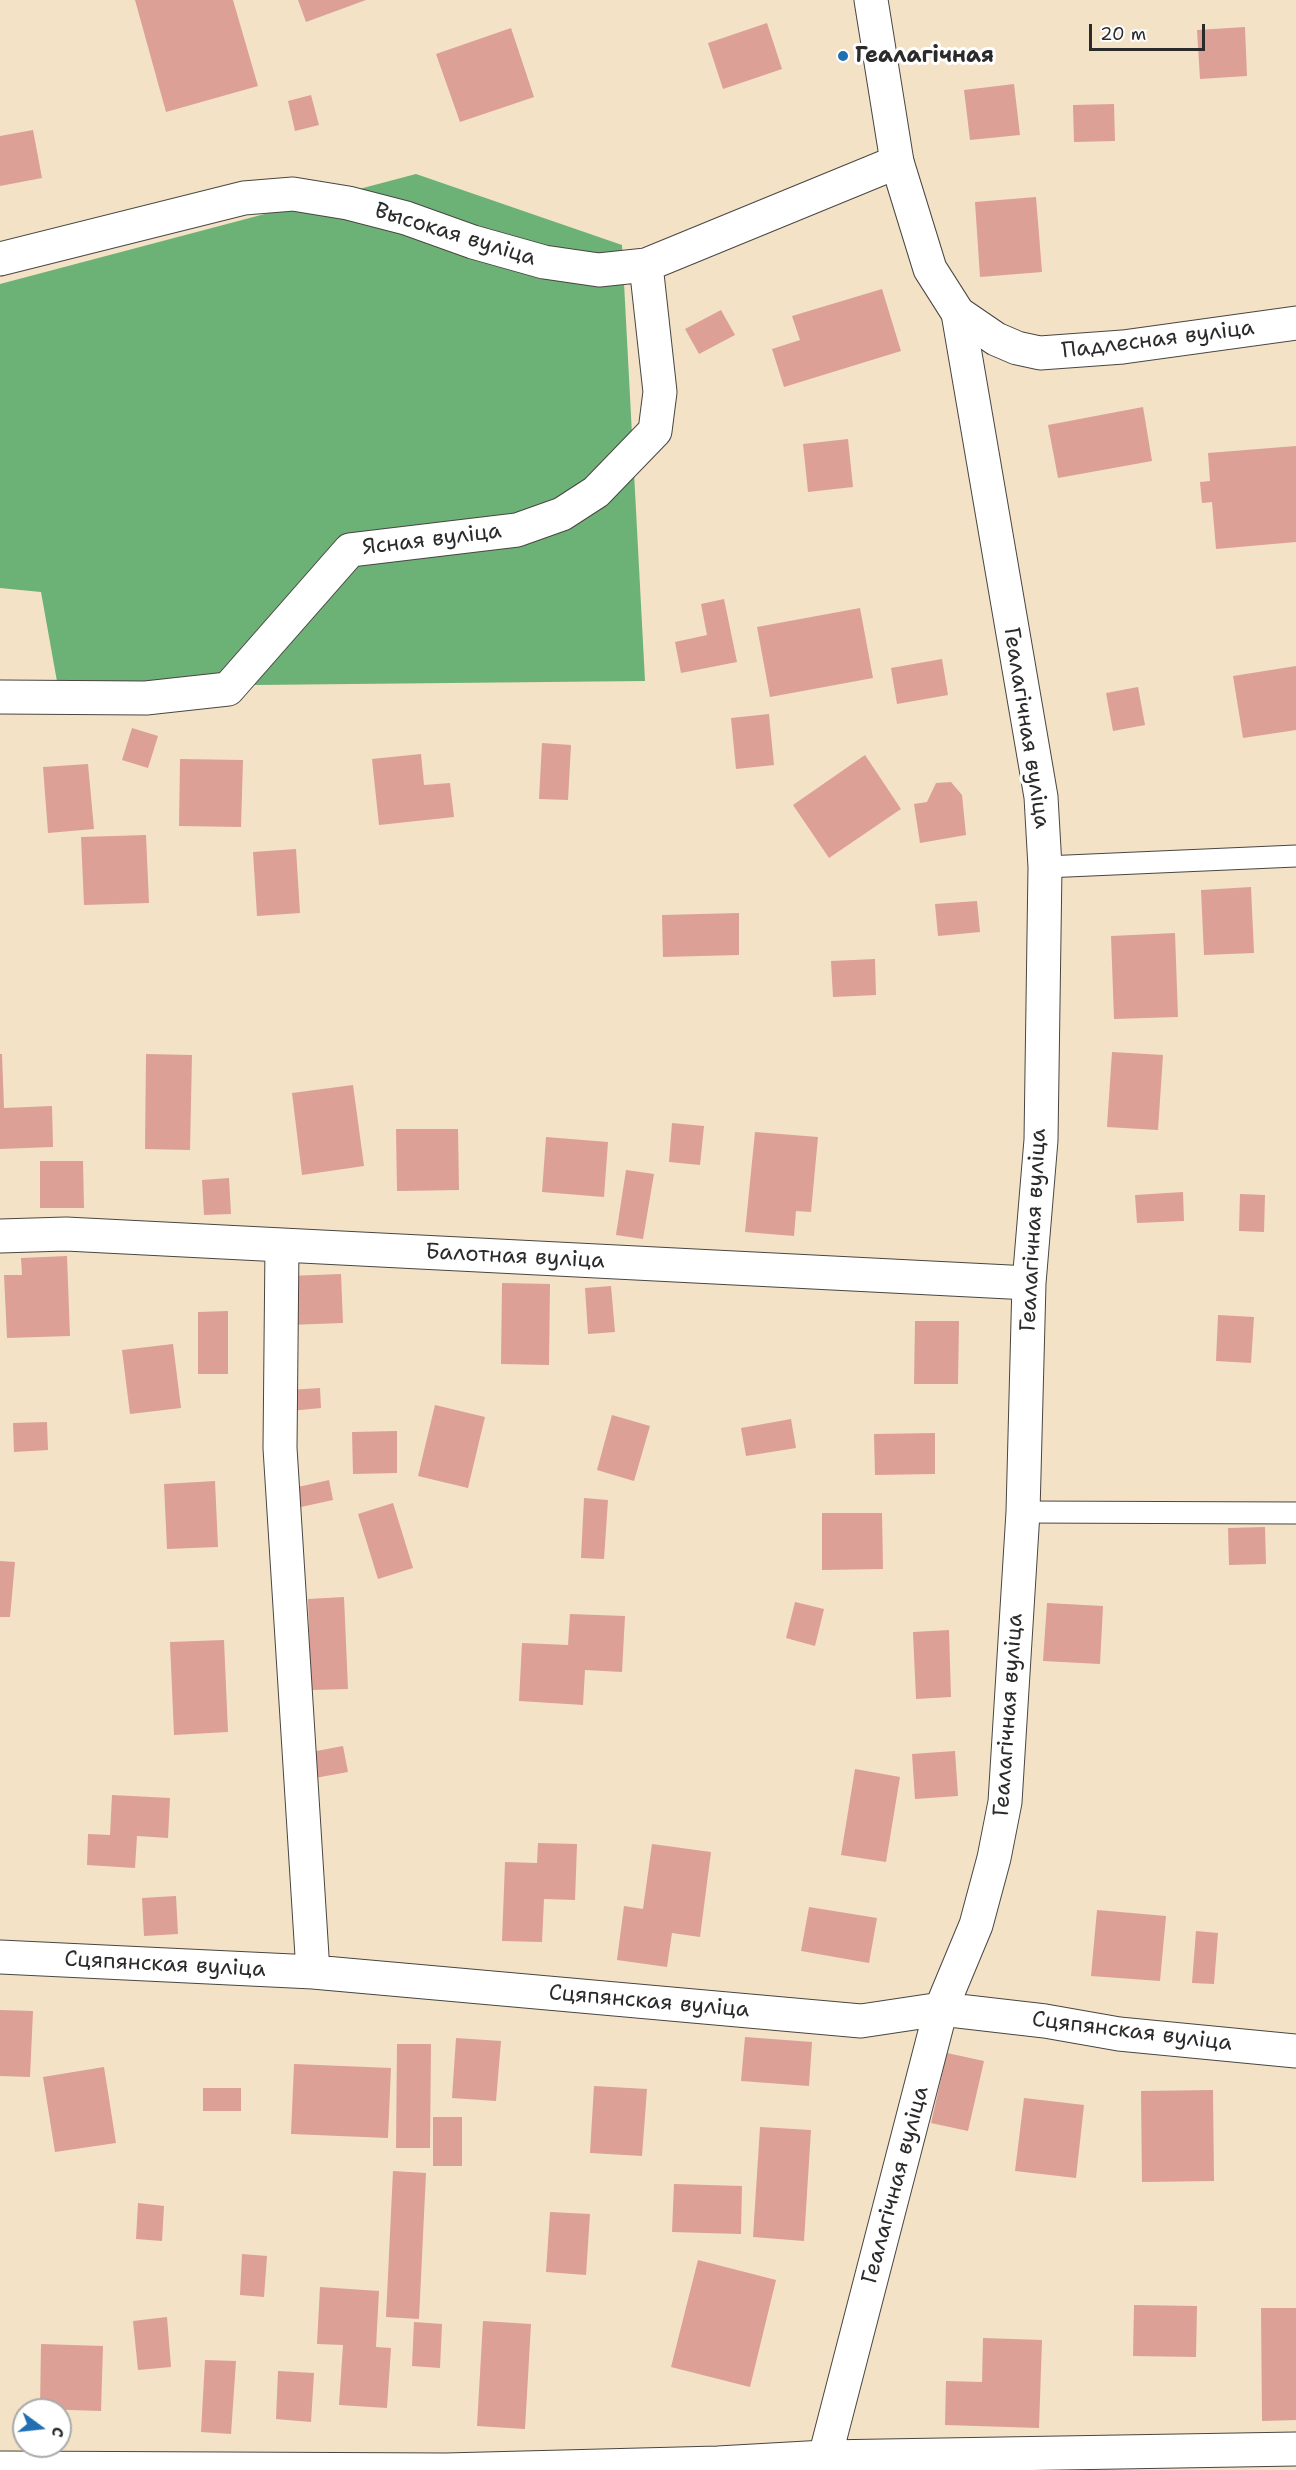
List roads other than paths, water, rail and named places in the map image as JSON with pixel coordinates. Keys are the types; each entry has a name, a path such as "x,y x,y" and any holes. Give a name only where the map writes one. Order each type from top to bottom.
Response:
{"street":[{"name":"Геалагічная вуліца","path":"825,2457 941,2009 976,1926 994,1858 1005,1802 1023,1512 1029,1283 1041,1140 1045,867 1041,797 958,314 930,269 897,162 871,0"},
{"name":"Высокая вуліца","path":"0,259 243,198 293,195 348,203 406,218 473,242 544,262 599,270 646,265 897,162"},
{"name":"Ясная вуліца","path":"0,697 146,698 228,689 350,550 517,530 562,514 596,492 655,431 660,392 646,265"},
{"name":"Падлесная вуліца","path":"958,314 996,339 1017,348 1040,353 1123,348 1296,323"},
{"name":"Балотная вуліца","path":"0,1236 66,1234 1029,1283"},
{"path":"282,1245 280,1448 313,1972"},
{"name":"Сцяпянская вуліца","path":"0,1957 313,1972 861,2021 941,2009 1045,2021 1119,2034 1296,2051"},
{"path":"0,2468 446,2470 716,2467 825,2457 1296,2449"}],"lane":[{"path":"1045,867 1296,856"},
{"path":"1023,1512 1296,1513"}],"place":[{"name":"Геалагічная","path":"843,56"}]}
